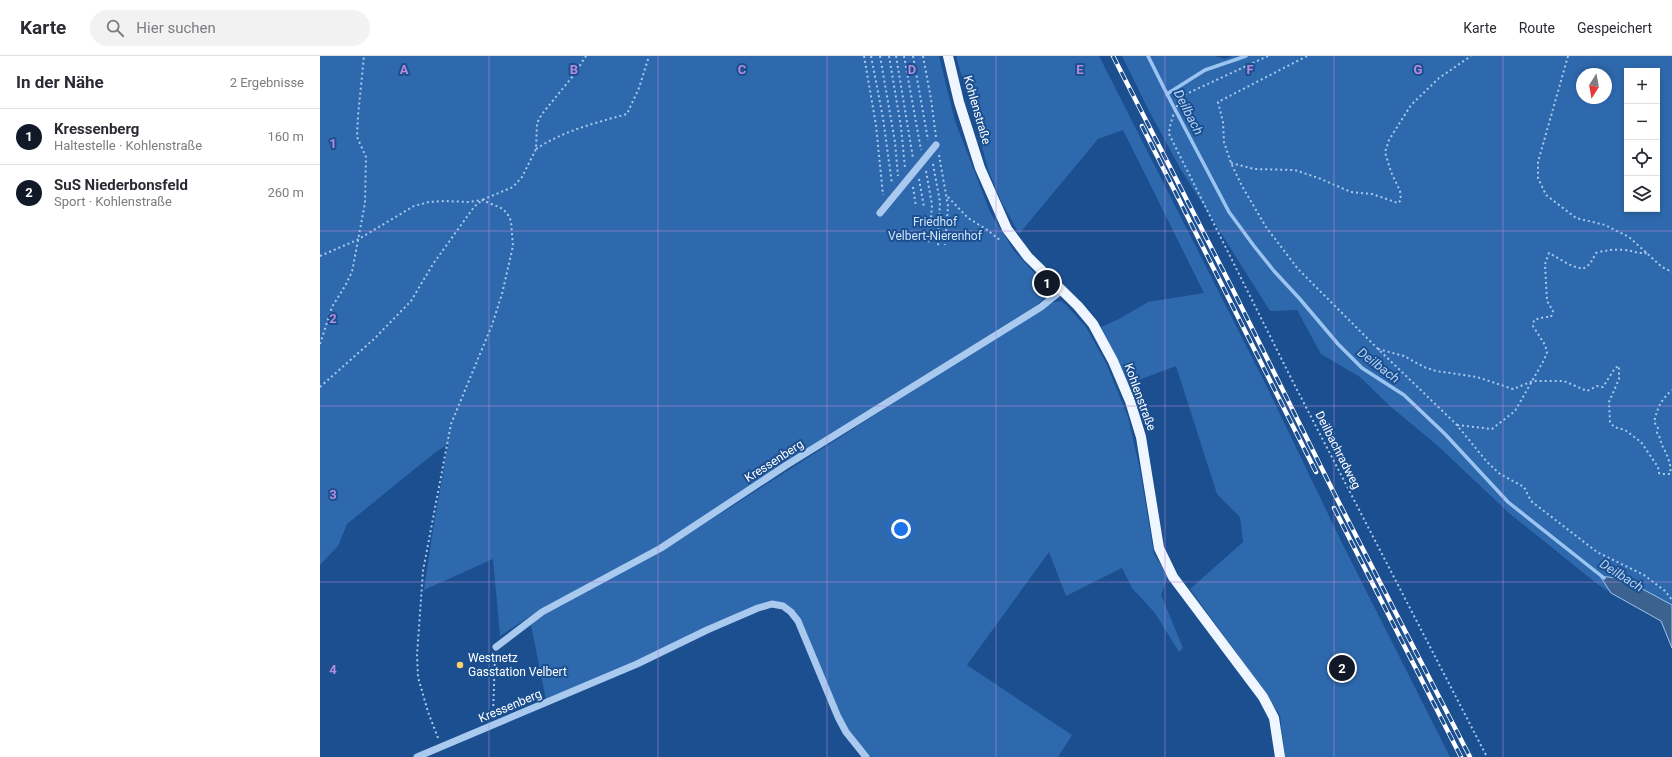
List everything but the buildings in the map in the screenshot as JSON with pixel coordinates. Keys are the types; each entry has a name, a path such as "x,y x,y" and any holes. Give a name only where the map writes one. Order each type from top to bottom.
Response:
{"main road":[{"name":"Kohlenstraße","path":"948,56 959,102 980,168 1004,222 1028,257 1062,290 1093,324 1113,361 1130,401 1141,437 1159,548 1173,576 1263,697 1274,718 1280,757"}],"street":[{"path":"882,210 936,145"},
{"name":"Kressenberg","path":"496,647 542,612 661,548 785,466 1041,307 1062,290"},
{"name":"Kressenberg","path":"417,757 637,664 741,615 772,604 783,606 791,612 798,621 838,717 849,736 866,757"}],"path":[{"path":"320,344 332,307 352,272 365,203 366,157 358,137 358,116 364,56"},
{"path":"320,256 358,240 414,206 429,202 468,202 482,200 513,187 522,176 536,149 537,124 542,114 573,76 586,56"},
{"path":"536,149 546,142 583,126 627,114 639,88 650,56"},
{"path":"864,56 880,154 882,210"},
{"path":"871,56 883,118 893,198"},
{"path":"880,56 895,142 900,190"},
{"path":"889,56 901,127 906,171 909,178 912,179 916,207"},
{"path":"896,56 924,207"},
{"name":"Deilbachradweg","path":"1268,56 1184,95 1179,102 1169,134 1293,382 1487,757"},
{"path":"1307,56 1218,102 1223,122 1224,142 1231,163 1242,186 1266,227 1298,269 1376,348 1456,424 1491,466 1500,474 1524,487 1531,501 1597,552 1644,575 1665,591 1672,600"},
{"path":"1231,163 1254,169 1295,170 1321,178 1351,192 1372,194 1398,203 1401,200 1400,191 1391,172 1385,152 1389,140 1410,105 1439,78 1471,56"},
{"path":"1568,56 1538,162 1538,178 1546,195 1576,218 1605,225 1629,237 1662,267 1672,272"},
{"path":"947,197 968,218 1003,242"},
{"path":"320,387 374,339 411,301 433,264 466,216 482,200"},
{"path":"441,746 428,712 418,677 423,571 451,424 492,325 502,294 513,246 511,221 507,213 501,208 482,200"},
{"path":"1456,424 1492,429 1515,411 1533,381 1544,360 1546,352 1545,345 1533,326 1534,320 1551,317 1553,311 1547,301 1545,264 1548,253 1572,266 1583,269 1590,264 1596,253 1609,249 1627,250 1639,254 1648,253"},
{"path":"1376,348 1404,356 1424,367 1436,371 1477,377 1513,389 1533,381 1564,381 1588,391 1597,386 1603,387 1615,368 1619,366 1619,379 1609,402 1610,422 1614,427 1625,430 1641,442 1658,467 1659,472 1662,474 1670,474 1672,470 1670,460 1662,446 1661,438 1657,433 1658,428 1654,422 1659,404 1672,390"},
{"path":"493,725 496,647"}],"green space":[{"name":"Friedhof Velbert-Nierenhof","path":"320,56 939,56 955,121 990,212 1014,251 1052,292 1032,309 659,547 541,609 500,636 493,559 424,590 448,444 432,455 347,524 338,546 320,565"},
{"path":"956,56 1099,56 1265,383 1342,543 1450,757 1285,757 1280,715 1190,589 1243,542 1240,517 1217,494 1176,366 1128,384 1101,327 1121,318 1148,302 1204,293 1123,130 1098,139 1019,234 1001,201 989,172"},
{"path":"1122,56 1214,56 1225,59 1232,56 1672,56 1672,605 1624,579 1601,576 1611,593 1596,583 1509,513 1438,446 1391,407 1360,377 1321,354 1297,310 1270,311 1180,168 1148,109"},
{"path":"1061,301 1086,327 1106,363 1128,417 1140,470 1154,554 1168,577 1161,595 1183,648 1179,652 1155,613 1132,588 1122,568 1066,596 1049,552 967,665 1072,735 1058,757 870,757 849,734 796,612 785,604 771,602 635,663 546,700 531,625 543,613 662,551 1050,303"}],"shaded area":[{"path":"1600,576 1624,579 1672,605 1672,648 1661,621 1611,593"}],"waterway":[{"name":"Deilbach","path":"1148,56 1229,212 1274,271 1338,344 1362,368 1404,395 1445,434 1508,502 1604,578"},
{"path":"1167,94 1205,70 1246,56"}],"railway":[{"path":"1113,56 1232,288 1334,493 1470,757"},
{"path":"1142,126 1316,472"},
{"path":"1334,508 1461,757"}],"place":[{"name":"Kressenberg","path":"1047,283"},
{"name":"Westnetz Gasstation Velbert","path":"460,665"},
{"name":"SuS Niederbonsfeld","path":"1342,668"}]}
